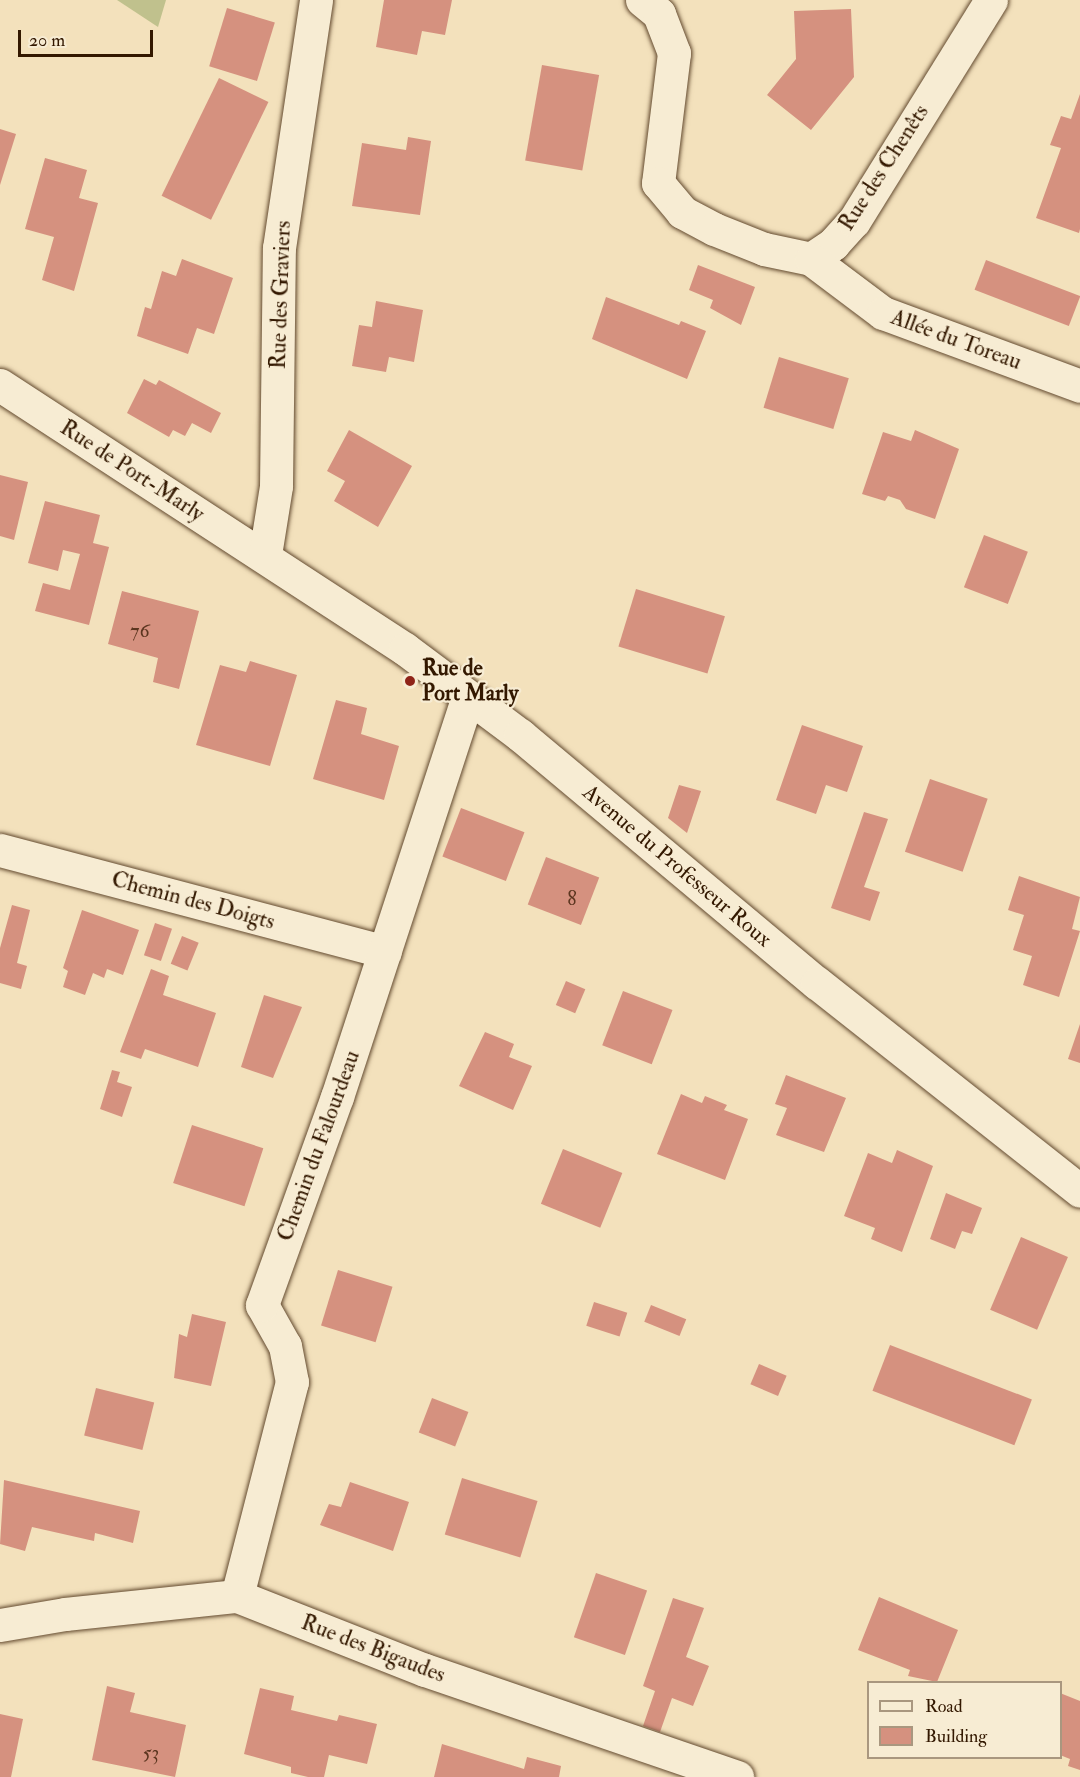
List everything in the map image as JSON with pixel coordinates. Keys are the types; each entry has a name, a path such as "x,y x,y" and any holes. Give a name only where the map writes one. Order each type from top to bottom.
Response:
{"street":[{"name":"Rue des Graviers","path":"265,555 276,486 279,248 316,0"},
{"path":"642,0 658,14 674,53 658,183 682,212 714,229 764,249 811,259"},
{"name":"Rue des Chenêts","path":"811,259 833,244 854,221 991,0"},
{"name":"Allée du Toreau","path":"811,259 883,313 1080,386"},
{"name":"Rue de Port-Marly","path":"0,385 265,555"},
{"name":"Avenue du Professeur Roux","path":"265,555 405,648 468,697 826,991 1080,1191"},
{"name":"Chemin du Falourdeau","path":"237,1596 292,1382 285,1346 262,1305 385,952 468,697"},
{"name":"Chemin des Doigts","path":"0,850 385,952"},
{"name":"Rue des Bigaudes","path":"0,1625 65,1614 237,1596 425,1670 737,1777"}],"green space":[{"path":"117,0 166,0 158,27"}],"building":[{"path":"384,0 452,0 445,35 422,31 417,55 376,47"},
{"path":"227,8 275,23 257,81 209,66"},
{"path":"851,9 854,77 811,130 767,95 796,59 794,11"},
{"path":"542,65 599,75 582,171 525,161"},
{"path":"219,78 268,102 211,220 162,196"},
{"path":"1080,94 1079,233 1036,218 1061,148 1050,145 1061,116 1071,119"},
{"path":"0,129 16,134 0,185"},
{"path":"408,137 431,141 420,215 352,206 362,143 406,150"},
{"path":"45,158 87,170 79,198 98,203 74,291 42,280 54,237 25,229"},
{"path":"182,259 233,278 214,334 197,328 188,354 137,336 145,307 151,309 162,271 176,276"},
{"path":"986,260 1080,296 1069,326 975,290"},
{"path":"698,265 755,287 741,325 710,308 713,300 689,290"},
{"path":"606,297 679,325 681,321 706,331 687,379 592,339"},
{"path":"376,301 423,310 414,362 389,357 386,372 352,366 359,325 372,327"},
{"path":"779,357 849,378 833,429 764,408"},
{"path":"144,379 156,385 159,380 221,413 211,433 192,423 185,436 173,430 169,437 127,413"},
{"path":"349,430 412,466 378,527 334,501 345,481 327,471"},
{"path":"915,430 959,449 935,519 906,509 900,500 888,496 885,501 862,494 883,432 911,441"},
{"path":"0,475 28,482 14,540 0,536"},
{"path":"45,501 100,515 93,543 109,547 89,625 35,611 43,583 70,590 80,554 63,550 58,571 28,563"},
{"path":"984,535 1028,552 1008,604 964,587"},
{"path":"636,589 725,616 707,674 618,646"},
{"path":"122,591 199,611 179,689 153,682 158,658 108,644"},
{"path":"250,661 297,675 270,766 196,745 220,665 246,672"},
{"path":"336,700 367,708 361,734 399,746 384,800 313,779"},
{"path":"802,725 863,746 847,792 826,785 816,814 776,800"},
{"path":"930,779 988,799 963,872 905,852"},
{"path":"679,785 701,791 687,833 668,818"},
{"path":"461,808 524,832 506,881 442,857"},
{"path":"864,812 888,819 864,887 880,892 870,921 831,908"},
{"path":"546,857 599,877 581,925 528,905"},
{"path":"1019,876 1080,897 1072,929 1080,931 1059,997 1023,985 1032,956 1013,950 1024,915 1008,910"},
{"path":"12,905 30,910 17,963 27,966 21,989 0,983 0,948"},
{"path":"82,910 139,930 123,975 107,969 104,978 93,973 85,995 63,987 68,971 63,968"},
{"path":"155,923 172,929 161,961 144,955"},
{"path":"182,936 199,943 187,971 171,964"},
{"path":"151,969 169,976 163,995 216,1013 198,1067 145,1049 141,1059 120,1052"},
{"path":"566,981 585,989 575,1013 556,1005"},
{"path":"623,991 672,1010 652,1064 602,1045"},
{"path":"264,995 302,1007 273,1078 241,1067"},
{"path":"1080,1024 1080,1063 1068,1059"},
{"path":"485,1032 514,1044 509,1057 532,1066 513,1110 459,1086"},
{"path":"112,1070 120,1072 117,1082 132,1087 122,1117 100,1109"},
{"path":"786,1075 846,1098 824,1152 776,1135 787,1108 775,1104"},
{"path":"681,1094 702,1103 705,1096 727,1105 724,1110 748,1119 725,1180 657,1154"},
{"path":"192,1125 263,1148 244,1206 173,1183"},
{"path":"563,1149 622,1173 600,1228 541,1204"},
{"path":"897,1150 933,1166 902,1252 871,1239 875,1228 844,1216 868,1153 892,1163"},
{"path":"946,1193 982,1208 972,1234 962,1231 955,1249 930,1239"},
{"path":"1021,1237 1068,1257 1037,1330 990,1310"},
{"path":"338,1270 393,1287 376,1342 321,1325"},
{"path":"594,1302 627,1313 620,1337 586,1326"},
{"path":"651,1305 686,1319 679,1336 644,1322"},
{"path":"192,1314 226,1322 211,1386 174,1378 179,1334 187,1337"},
{"path":"890,1345 1032,1399 1014,1445 872,1391"},
{"path":"759,1364 787,1376 778,1396 750,1384"},
{"path":"96,1388 154,1403 142,1450 84,1436"},
{"path":"432,1398 468,1412 455,1447 419,1433"},
{"path":"462,1478 538,1501 520,1558 445,1534"},
{"path":"4,1480 140,1511 133,1543 95,1533 94,1541 32,1527 25,1551 0,1544"},
{"path":"350,1482 409,1502 393,1551 320,1525 329,1504 341,1507"},
{"path":"596,1573 647,1591 625,1655 574,1637"},
{"path":"879,1597 958,1630 937,1681 908,1676 910,1670 858,1650"},
{"path":"673,1598 704,1608 686,1657 709,1666 693,1706 672,1698 660,1732 643,1726 655,1691 643,1686"},
{"path":"107,1686 135,1693 130,1712 186,1725 175,1777 92,1760"},
{"path":"260,1688 294,1696 291,1710 337,1721 339,1715 377,1724 367,1764 329,1755 324,1777 308,1777 291,1773 291,1767 244,1754"},
{"path":"1062,1694 1080,1701 1080,1770 1068,1766 1070,1759 1062,1756"},
{"path":"0,1714 23,1719 11,1777 0,1777"},
{"path":"442,1744 524,1769 527,1757 561,1766 559,1777 434,1777"}],"place":[{"name":"Rue de Port Marly","path":"410,681"}]}
